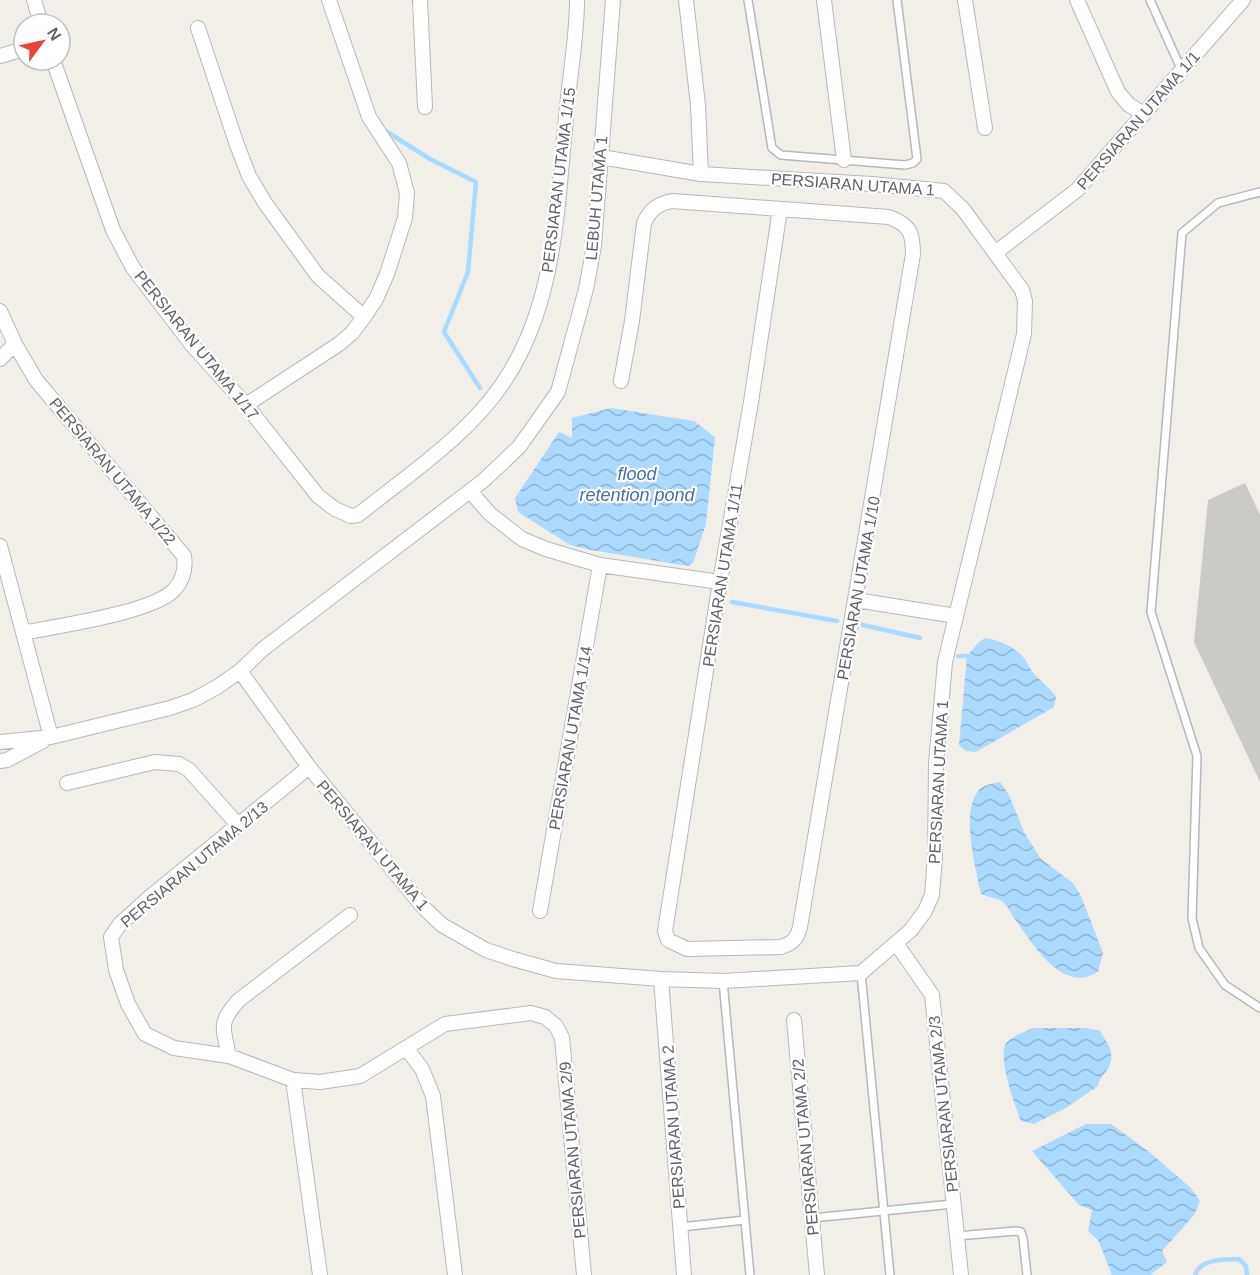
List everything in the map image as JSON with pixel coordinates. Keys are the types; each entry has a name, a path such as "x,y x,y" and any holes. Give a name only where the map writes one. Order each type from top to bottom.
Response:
{"street":[{"path":"246,405 352,333 376,299 387,274 405,218 407,193 399,163 369,117 329,0"},
{"path":"420,0 425,107"},
{"name":"PERSIARAN UTAMA 1/15","path":"335,509 351,516 358,515 458,434 487,404 505,380 522,349 538,311 553,248 577,0"},
{"name":"LEBUH UTAMA 1","path":"470,491 519,447 558,392 586,289 594,246 613,0"},
{"path":"686,0 698,105 701,174"},
{"path":"824,0 844,160"},
{"path":"964,0 985,128"},
{"path":"1077,0 1118,92 1129,105 1144,114"},
{"name":"PERSIARAN UTAMA 1/1","path":"995,253 1077,190 1182,71 1236,3"},
{"path":"198,28 249,176 265,203 318,276 364,317"},
{"name":"PERSIARAN UTAMA 1/17","path":"57,72 109,219 133,268 192,345 246,405 318,496 335,509"},
{"name":"PERSIARAN UTAMA 1","path":"240,671 309,767 403,885 442,926 486,950 513,960 556,971 723,981 861,973 911,930 932,895 935,856 936,764 945,662 1024,334 1025,310 1022,290 963,209 944,190 883,184 701,174 601,157"},
{"path":"621,381 632,321 644,223 658,204 672,201 780,209"},
{"name":"PERSIARAN UTAMA 1/10","path":"780,209 889,218 900,221 909,229 913,239 913,254 800,927 798,936 790,944"},
{"name":"PERSIARAN UTAMA 1/11","path":"780,209 751,402 666,920 668,940 687,949 781,947 790,944"},
{"name":"PERSIARAN UTAMA 1/22","path":"0,311 15,344 36,380 184,556 186,567 174,590 137,609 23,633"},
{"path":"0,359 15,344"},
{"path":"0,742 51,737 170,708 193,700 240,671 263,649 470,491 490,514 522,538 546,549 600,565 720,582"},
{"path":"0,546 51,737"},
{"name":"PERSIARAN UTAMA 1/14","path":"540,911 600,565"},
{"path":"856,600 956,616"},
{"path":"0,761 7,760 51,737"},
{"path":"67,783 155,762 179,764 189,770 239,826"},
{"name":"PERSIARAN UTAMA 2/13","path":"309,767 150,897 120,924 111,937 116,970 128,1004 145,1034 174,1048 229,1056 293,1080 320,1082 360,1076 445,1024 531,1013 545,1017 556,1026"},
{"path":"229,1056 222,1023 228,1011 238,1000 350,915"},
{"name":"PERSIARAN UTAMA 2/3","path":"896,944 932,995 961,1275"},
{"name":"PERSIARAN UTAMA 2","path":"661,979 684,1275"},
{"name":"PERSIARAN UTAMA 2/2","path":"794,1020 817,1275"},
{"name":"PERSIARAN UTAMA 2/9","path":"556,1026 562,1038 584,1275"},
{"path":"406,1048 422,1069 433,1096 455,1275"},
{"path":"293,1080 320,1275"}],"lane":[{"path":"748,0 772,148 781,155 905,165 917,159 897,0"},
{"path":"1150,0 1182,71"},
{"path":"1260,192 1218,203 1182,233 1151,612 1197,756 1192,918 1199,948 1225,985 1260,1008"},
{"path":"861,973 890,1275"},
{"path":"723,981 750,1275"},
{"path":"812,1218 953,1204"},
{"path":"681,1227 745,1220"},
{"path":"957,1236 1021,1232 1027,1275"}],"water":[{"name":"flood retention pond","path":"611,408 694,421 715,437 706,524 693,563 688,566 570,545 518,512 515,498 559,432 572,438 572,418"},
{"path":"985,638 1005,644 1019,653 1034,674 1056,697 1054,707 976,752 966,751 959,745 967,656"},
{"path":"1000,782 1008,793 1025,834 1041,859 1073,883 1081,896 1103,953 1098,972 1085,977 1072,977 1060,972 1039,952 1003,902 981,894 971,840 973,799 986,785"},
{"path":"1033,1028 1085,1028 1100,1031 1111,1054 1110,1065 1098,1086 1064,1109 1034,1124 1021,1121 1008,1080 1004,1057 1007,1042"},
{"path":"1086,1124 1111,1124 1148,1151 1191,1188 1200,1201 1194,1215 1162,1251 1167,1262 1150,1275 1112,1275 1098,1240 1088,1231 1092,1210 1079,1205 1032,1151"}],"building":[{"path":"1245,483 1260,515 1260,782 1194,642 1208,500"}],"waterway":[{"path":"384,130 430,159 476,182 468,272 444,332 480,388"},
{"path":"732,602 837,621"},
{"path":"863,625 920,638"},
{"path":"958,656 967,656"},
{"path":"1195,1275 1198,1269 1207,1263 1239,1259 1246,1266 1247,1275"}]}
